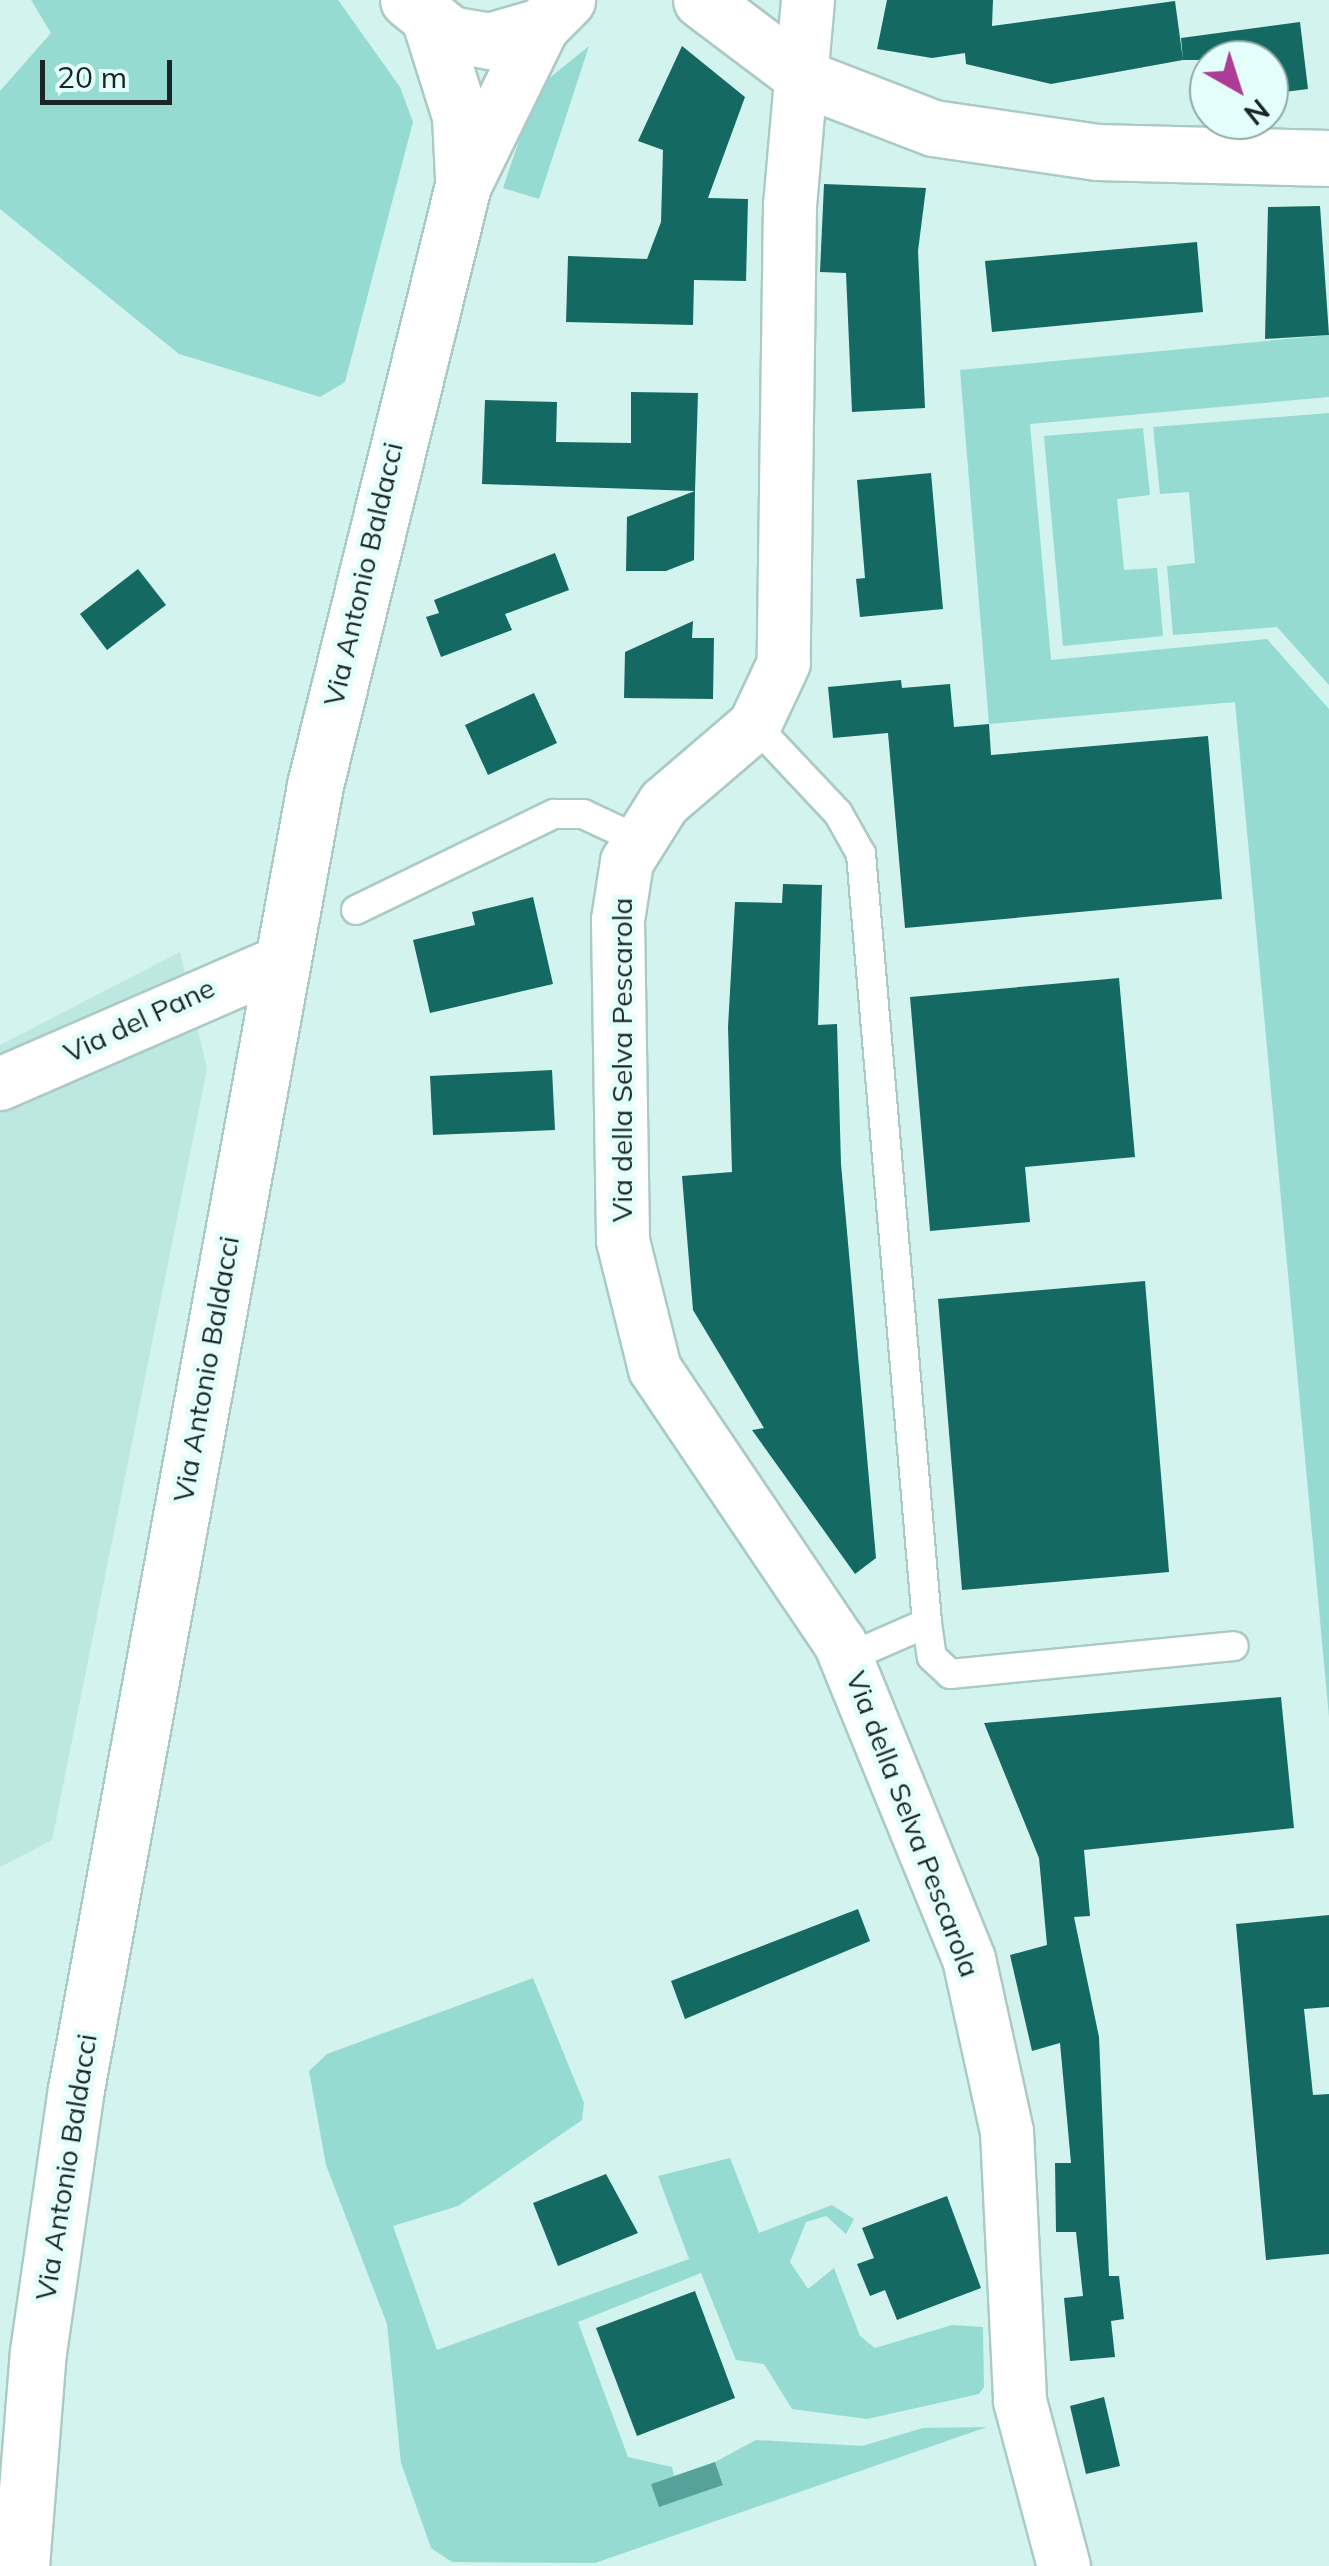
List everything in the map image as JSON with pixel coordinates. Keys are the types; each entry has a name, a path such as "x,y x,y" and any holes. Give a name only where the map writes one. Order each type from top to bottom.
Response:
{"street":[{"path":"661,0 716,14 806,79 889,116 993,140 1097,152 1329,158"},
{"name":"Via della Selva Pescarola","path":"808,0 806,79 790,205 787,644 779,681 755,725 664,803 637,839 618,920 617,1067 623,1241 636,1314 664,1388 847,1658 954,1918 992,2046 1010,2162 1020,2401 1064,2566"},
{"path":"420,12 489,42 554,13"},
{"name":"Via Antonio Baldacci","path":"420,12 460,116 463,185"},
{"name":"Via Antonio Baldacci","path":"21,2566 38,2352 76,2089 280,962 365,558 463,185 554,13"},
{"name":"Via del Pane","path":"0,1084 280,962"}],"lane":[{"path":"755,725 838,813 862,854 932,1657 950,1674 1234,1646"},
{"path":"356,910 554,814 582,814 637,839"},
{"path":"847,1658 927,1623"}],"shaded area":[{"path":"31,0 338,0 400,87 413,122 345,382 320,397 179,354 0,209 0,91 51,33"},
{"path":"589,46 539,199 503,188 537,88"},
{"path":"1329,335 1329,397 1030,424 1051,660 1267,639 1329,709 1329,1717 1235,702 989,724 960,370"},
{"path":"1329,413 1329,685 1277,627 1173,635 1167,566 1195,563 1189,492 1160,494 1153,427"},
{"path":"1143,428 1150,495 1117,499 1124,570 1157,568 1163,636 1063,646 1044,436"},
{"path":"180,952 207,1069 52,1840 0,1867 0,1045"},
{"path":"533,1978 584,2103 582,2120 458,2206 393,2226 437,2350 689,2259 658,2176 730,2158 759,2233 832,2205 854,2219 846,2234 826,2216 806,2222 790,2262 808,2289 834,2268 860,2336 875,2348 952,2325 983,2327 984,2387 979,2394 867,2419 792,2409 764,2364 736,2360 701,2273 578,2322 628,2457 672,2467 674,2476 651,2484 723,2484 715,2462 756,2440 862,2446 923,2428 987,2427 595,2563 452,2562 431,2548 401,2463 387,2324 326,2165 309,2071 327,2054"},
{"path":"715,2462 723,2485 659,2507 651,2484"}],"building":[{"path":"887,0 993,0 992,26 1175,1 1183,60 1051,84 966,64 965,53 932,58 877,49"},
{"path":"1300,22 1308,89 1289,91 1289,40 1189,40 1189,60 1183,60 1181,38"},
{"path":"682,46 745,97 708,198 748,199 746,281 694,280 693,325 566,322 568,256 647,259 661,222 663,150 638,141"},
{"path":"824,184 926,188 918,251 925,408 852,412 846,273 820,272"},
{"path":"1320,206 1329,335 1265,339 1268,207"},
{"path":"1197,242 1203,312 992,332 985,261"},
{"path":"631,392 698,393 695,491 482,484 485,400 557,402 556,442 631,443"},
{"path":"931,473 943,609 860,617 856,579 865,578 857,480"},
{"path":"695,491 694,560 666,571 626,571 627,517"},
{"path":"555,553 569,590 505,614 512,630 441,657 426,617 439,613 434,600"},
{"path":"138,569 166,605 107,650 80,614"},
{"path":"693,621 692,638 714,638 713,699 624,698 625,652"},
{"path":"901,680 902,688 950,684 954,727 989,724 991,755 1208,736 1222,899 905,928 888,733 833,738 828,687"},
{"path":"534,693 557,743 488,775 465,725"},
{"path":"783,884 822,885 818,1025 837,1024 841,1164 876,1558 855,1574 752,1430 764,1428 693,1310 682,1176 732,1172 728,1027 735,902 782,903"},
{"path":"533,897 553,984 430,1013 413,940 475,925 472,912"},
{"path":"1119,978 1135,1157 1025,1167 1030,1222 930,1231 910,997"},
{"path":"552,1070 555,1130 433,1135 430,1076"},
{"path":"1145,1281 1169,1572 962,1590 938,1299"},
{"path":"1281,1697 1294,1828 1084,1850 1090,1916 1074,1917 1099,2037 1109,2276 1119,2276 1124,2319 1111,2321 1115,2357 1070,2361 1064,2298 1083,2296 1076,2232 1056,2232 1055,2163 1071,2163 1060,2043 1032,2051 1010,1955 1047,1945 1039,1858 984,1723"},
{"path":"858,1909 870,1941 685,2019 671,1981"},
{"path":"1329,1915 1329,2007 1304,2009 1313,2095 1329,2094 1329,2254 1266,2260 1236,1924"},
{"path":"606,2174 638,2233 558,2266 533,2203"},
{"path":"947,2196 981,2288 897,2320 885,2290 870,2296 857,2264 874,2258 862,2228"},
{"path":"695,2291 735,2398 637,2436 596,2328"},
{"path":"1104,2397 1120,2466 1086,2474 1070,2406"}]}
